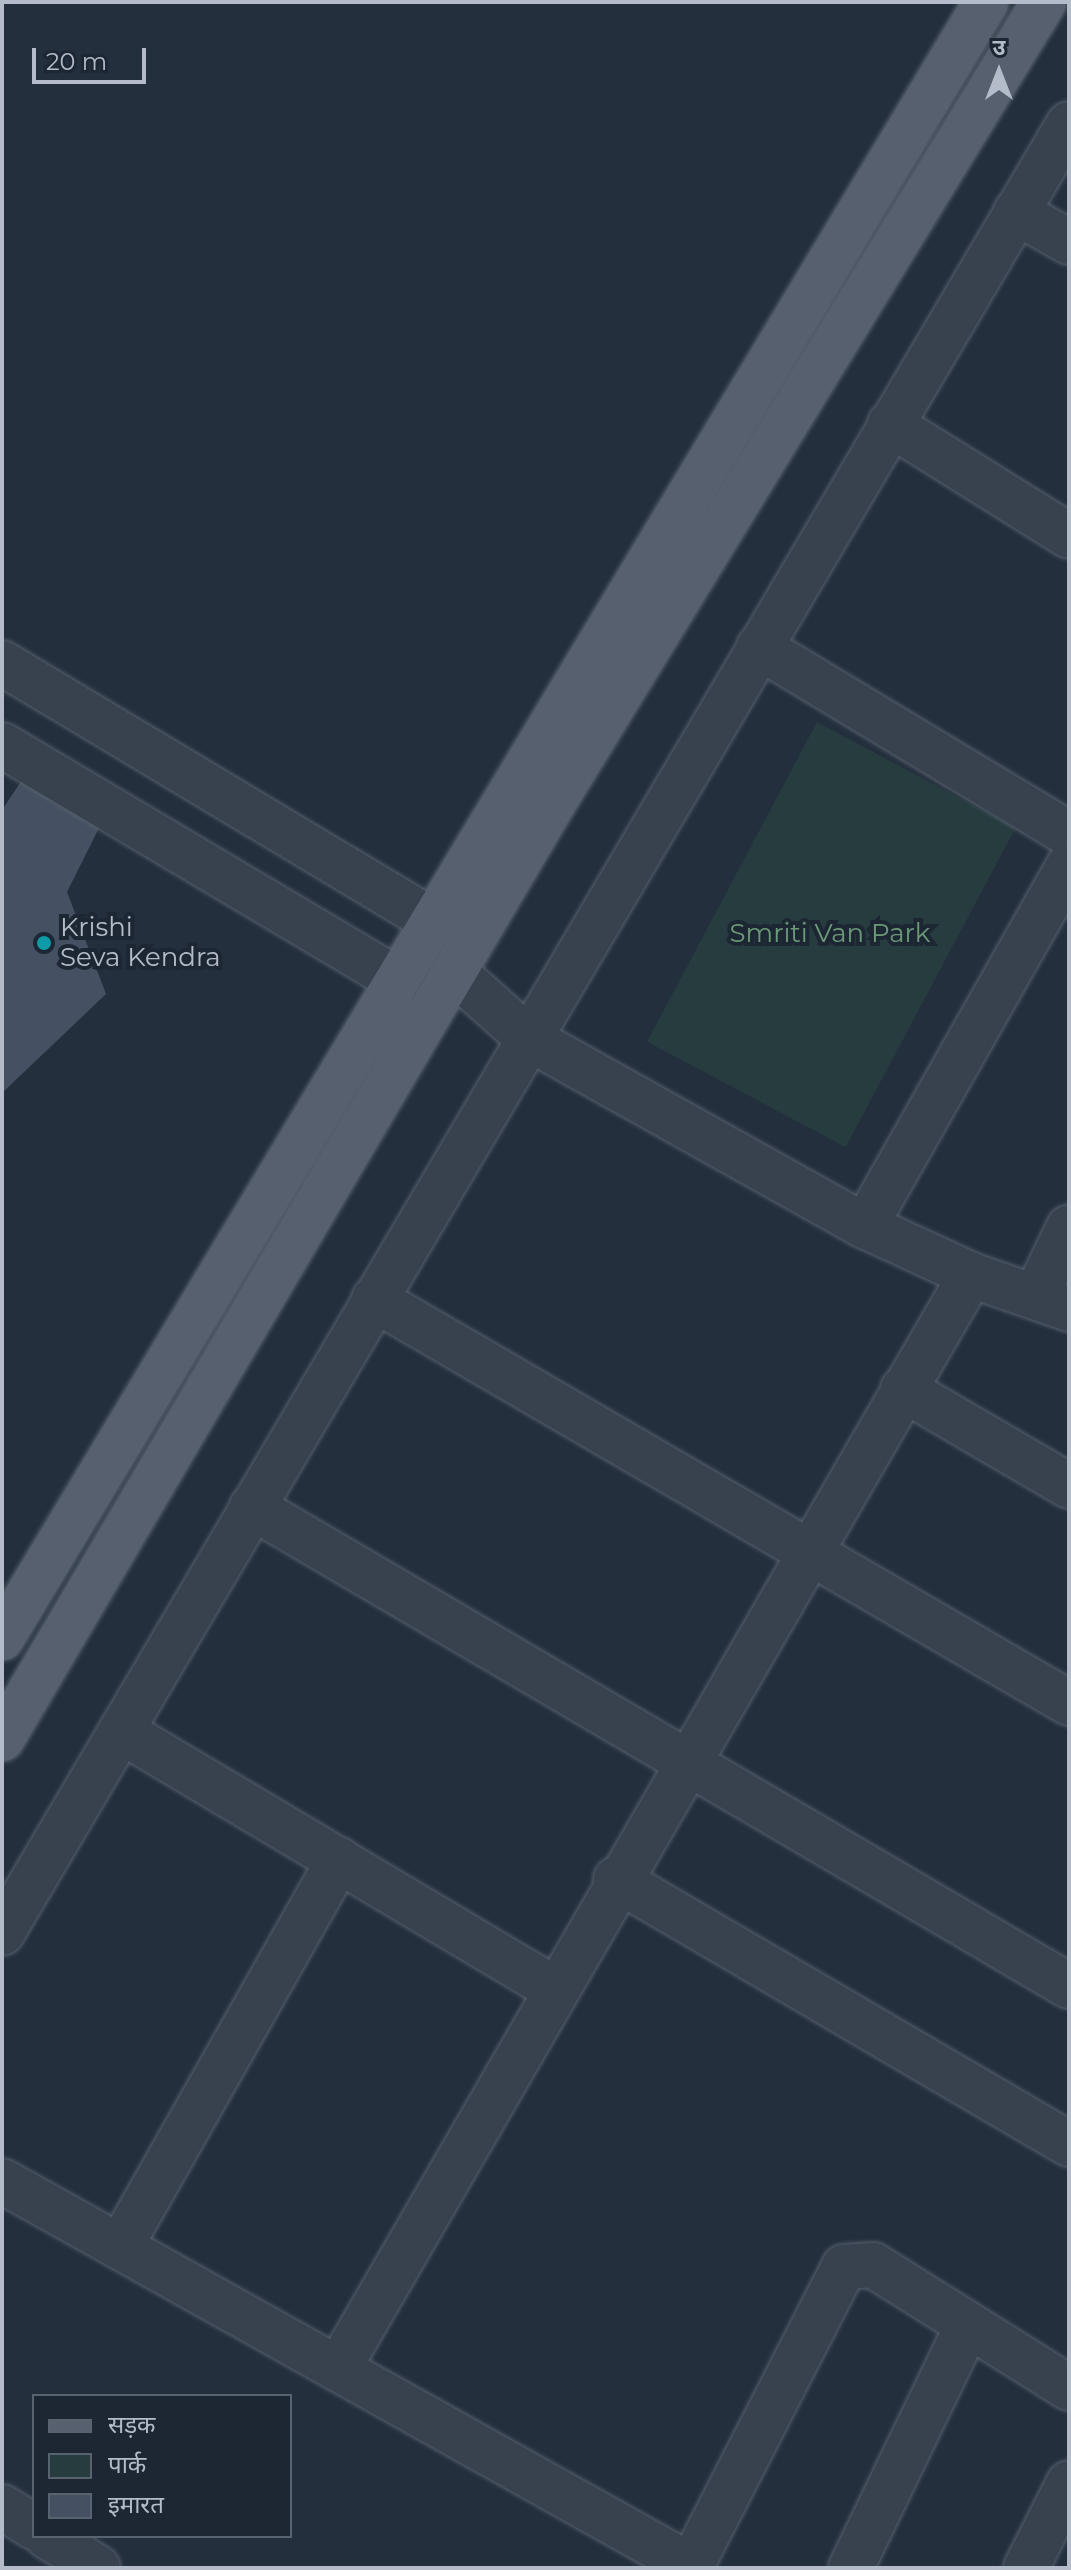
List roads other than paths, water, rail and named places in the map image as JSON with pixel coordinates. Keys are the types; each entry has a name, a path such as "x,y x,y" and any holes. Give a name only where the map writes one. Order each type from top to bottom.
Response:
{"main road":[{"path":"2,1638 431,920 986,2"},
{"path":"2,1739 454,972 1044,2"}],"street":[{"path":"2,1933 1069,124"},
{"path":"1016,212 1069,242"},
{"path":"890,424 1069,536"},
{"path":"759,647 1069,834"},
{"path":"2,663 431,920 454,972 528,1038 865,1226 971,1275 1052,1302 1069,1227"},
{"path":"2,745 396,979 454,972"},
{"path":"865,1226 1069,865"},
{"path":"338,2369 616,1879 971,1275"},
{"path":"374,1299 1069,1703"},
{"path":"903,1389 1069,1486"},
{"path":"252,1507 1069,1986"},
{"path":"121,1731 553,1988"},
{"path":"120,2247 339,1860"},
{"path":"616,1879 1069,2144"},
{"path":"2,2181 690,2567 844,2267 873,2265 1069,2388"},
{"path":"851,2568 968,2325"},
{"path":"1026,2568 1069,2483"},
{"path":"44,2538 98,2568"}],"place":[{"name":"Krishi Seva Kendra","path":"44,943"}],"park label":[{"name":"Smriti Van Park","path":"830,934"}]}
